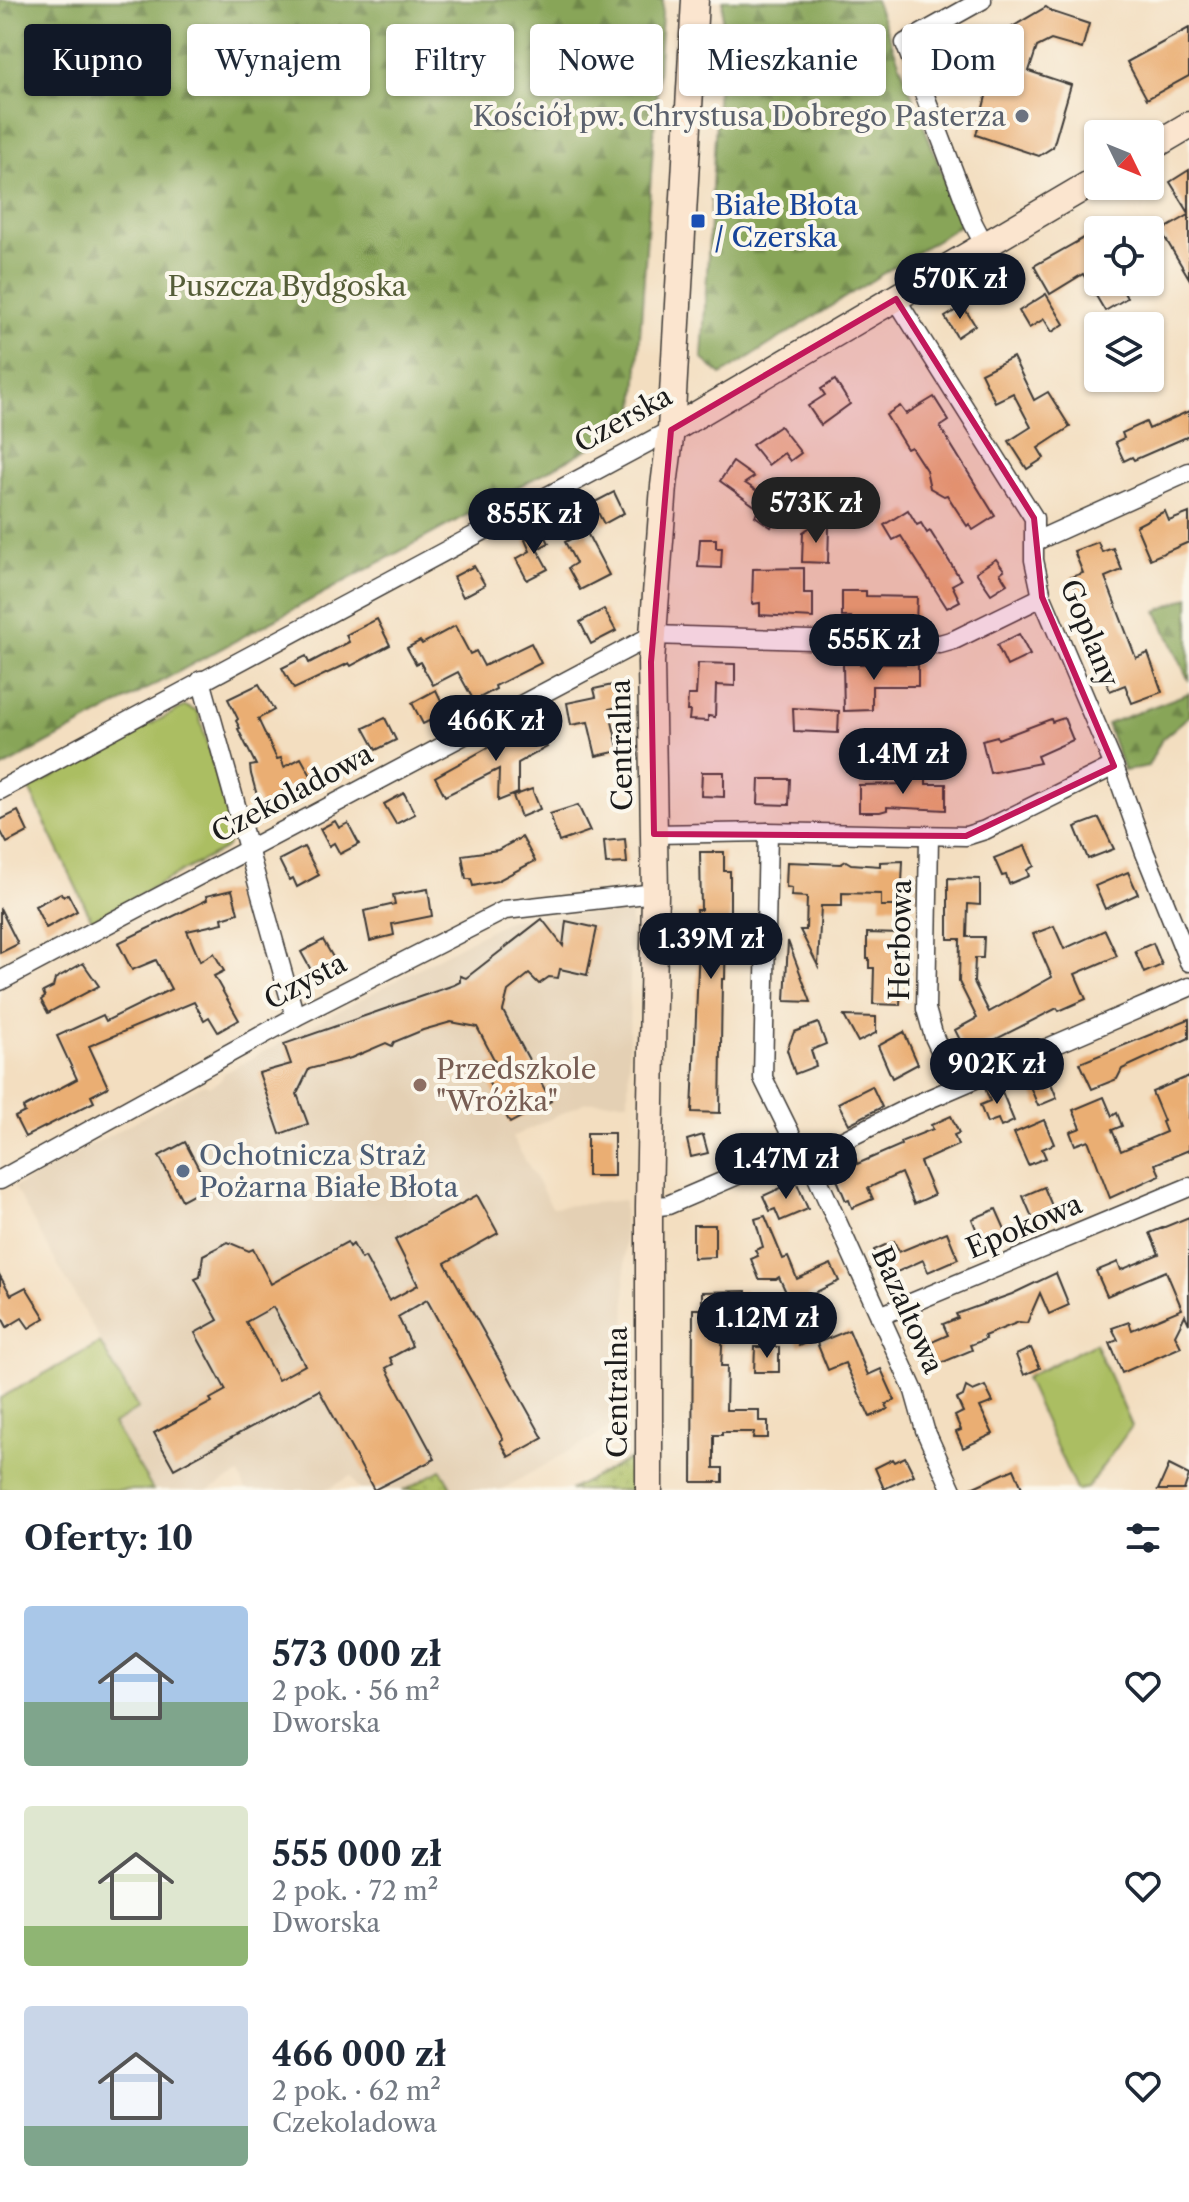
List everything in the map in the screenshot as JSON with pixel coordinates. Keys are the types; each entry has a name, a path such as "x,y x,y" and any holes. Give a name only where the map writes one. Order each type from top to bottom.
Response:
{"street":[{"name":"Centralna","path":"649,1490 649,1207 655,893 653,635 671,430 695,0"},
{"path":"982,0 905,43 973,223 985,246"},
{"path":"1164,140 1189,125"},
{"name":"Czerska","path":"0,790 671,430 1084,187"},
{"name":"Goplany","path":"896,299 1034,518 1034,560 1042,597 1114,766 1189,962"},
{"path":"1036,541 1189,472"},
{"path":"653,635 940,644 1042,597"},
{"name":"Czekoladowa","path":"0,981 653,635"},
{"path":"201,680 295,1017"},
{"path":"654,834 974,835 1114,766"},
{"name":"Bazaltowa","path":"768,832 763,1078 801,1155 811,1164 914,1391 925,1430 952,1490"},
{"name":"Herbowa","path":"929,837 926,1009 934,1037 957,1086"},
{"name":"Czysta","path":"0,1180 295,1017 505,910 655,893"},
{"path":"649,1207 668,1205 775,1159 828,1148 957,1086 1189,987"},
{"name":"Epokowa","path":"880,1316 1189,1187"}],"highlighted area":[{"path":"896,299 1034,518 1042,597 1114,766 966,836 654,834 651,662 671,430"}],"shaded area":[{"path":"626,910 631,914 628,1101 586,1102 512,1137 552,1207 624,1200 627,1418 501,1490 359,1490 351,1476 326,1490 246,1490 239,1474 209,1490 153,1490 113,1424 138,1408 14,1187 204,1084 210,1086 221,1080 224,1073 510,919"}],"green space":[{"name":"Puszcza Bydgoska","path":"0,0 663,0 661,24 530,24 530,96 656,96 634,424 0,769"},
{"path":"723,0 875,0 884,24 722,24"},
{"path":"886,28 902,70 902,96 912,96 962,224 721,375 702,358 717,96 886,96"},
{"path":"1189,597 1189,681 1157,611"},
{"path":"1189,693 1189,716 1162,739 1148,766 1124,771 1107,724"},
{"path":"185,706 198,712 233,834 226,848 92,920 29,789"},
{"path":"100,1343 138,1409 113,1424 153,1490 0,1490 0,1398"},
{"path":"1095,1343 1132,1426 1087,1488 1076,1490 1025,1378"},
{"path":"632,1458 632,1490 570,1490"},
{"path":"441,1470 453,1490 405,1490"}],"building":[{"name":"Kościół pw. Chrystusa Dobrego Pasterza","path":"1046,7 1089,24 1082,49 1051,40 1037,47 1029,71 1071,85 1053,147 1039,156 976,135 986,96 1024,96 1024,24 1017,24"},
{"path":"1189,28 1189,76 1147,99 1127,62"},
{"path":"1189,170 1189,213 1170,182"},
{"path":"1189,215 1189,278 1164,236 1164,229"},
{"path":"1084,238 1084,276 1050,294 1034,266"},
{"path":"1046,294 1064,324 1052,332 1044,319 1029,328 1019,311"},
{"path":"1096,296 1126,296 1127,298 1105,311"},
{"path":"963,306 975,325 957,337 945,317"},
{"path":"1013,357 1034,400 1048,392 1070,427 1038,448 1044,458 1027,469 1009,441 1031,427 1013,393 995,402 981,373"},
{"path":"835,380 850,404 821,425 808,406 825,395 821,389"},
{"path":"934,397 949,421 940,427 995,516 973,530 969,524 967,526 947,495 930,488 926,470 911,447 907,449 886,415 900,406 906,414"},
{"path":"1189,411 1189,436 1134,460 1132,457 1124,461 1115,442 1124,438 1122,433 1146,422 1149,429"},
{"path":"780,426 801,453 790,461 784,453 768,465 752,445"},
{"path":"733,462 754,477 745,483 778,505 774,511 779,514 771,527 755,516 759,509 720,481"},
{"path":"614,492 624,513 604,524 593,503"},
{"path":"908,510 917,525 921,523 927,533 930,531 961,580 952,585 960,601 947,608 901,536 893,540 884,525"},
{"path":"1165,511 1169,521 1189,513 1189,542 1150,559 1136,526"},
{"path":"812,526 829,526 828,563 802,562 803,532"},
{"path":"542,530 549,543 537,549 548,569 527,580 516,559 530,551 525,540"},
{"path":"586,531 609,575 580,590 568,568 576,563 565,542"},
{"path":"700,539 716,539 716,548 722,548 721,568 698,567"},
{"path":"1098,542 1102,552 1113,548 1122,570 1105,577 1136,658 1148,653 1162,692 1132,703 1125,685 1110,691 1102,671 1106,669 1071,577 1083,573 1074,551"},
{"path":"996,559 1004,570 1000,573 1007,584 991,594 976,572"},
{"path":"474,566 485,585 463,597 453,577"},
{"path":"804,568 804,593 813,593 813,618 760,615 760,603 752,604 753,569"},
{"path":"842,591 866,591 866,596 917,597 916,623 842,617"},
{"path":"604,609 616,631 591,644 580,622"},
{"path":"377,619 390,645 351,666 349,663 294,689 282,668 306,656 309,663 349,642 346,635"},
{"path":"455,626 470,654 476,651 484,666 531,643 541,663 495,686 496,689 474,701 458,672 433,685 420,662 416,664 407,648 420,641 422,644"},
{"path":"1019,634 1030,655 1007,666 997,645"},
{"path":"698,663 735,664 735,686 716,685 715,717 708,716 708,721 689,720 690,711 687,711 688,695 696,695"},
{"path":"843,664 918,664 918,686 872,686 872,710 844,711"},
{"path":"259,684 274,710 258,719 277,759 281,758 284,767 301,758 314,781 283,789 286,799 260,806 250,766 256,765 238,729 238,719 228,699"},
{"path":"617,684 622,706 609,709 619,751 596,756 588,722 571,725 567,703 596,697 594,689"},
{"path":"436,690 449,717 433,726 431,720 423,724 412,703"},
{"path":"793,708 839,711 838,733 794,731"},
{"path":"385,718 396,740 376,750 364,728"},
{"path":"1064,718 1073,740 1037,756 1040,763 990,773 982,740 997,736 998,739 1051,719 1052,722"},
{"path":"534,722 547,747 518,763 518,793 498,801 499,769 445,796 435,777"},
{"path":"702,772 724,772 724,797 701,796"},
{"path":"909,778 926,778 926,784 946,784 946,810 887,807 887,810 880,812 859,812 859,785 909,784"},
{"path":"759,779 790,779 789,805 758,804"},
{"path":"532,789 540,809 521,817 513,796"},
{"path":"404,793 415,814 396,824 384,804"},
{"path":"578,805 590,831 559,842 550,814"},
{"path":"18,811 28,832 7,843 0,830 0,820"},
{"path":"1099,818 1114,849 1088,859 1075,827"},
{"path":"335,821 339,828 348,823 359,844 340,854 334,843 329,846 320,829"},
{"path":"522,837 535,861 497,881 473,886 471,879 466,879 462,855 498,850"},
{"path":"625,839 627,863 606,864 604,841"},
{"path":"1025,846 1034,866 1027,870 1029,876 1009,884 994,858"},
{"path":"304,847 319,875 297,887 293,878 289,880 279,860"},
{"path":"700,852 724,852 724,871 730,871 730,923 726,923 725,979 722,979 720,1113 692,1112 699,944 696,910 701,910"},
{"path":"846,861 880,866 880,862 903,861 901,906 881,906 881,894 842,893 842,906 821,906 818,966 800,930 806,930 807,897 791,896 792,888 786,887 787,862 841,864"},
{"path":"1128,872 1138,894 1105,909 1095,886"},
{"path":"948,878 980,879 980,905 968,904 967,937 984,937 983,958 975,958 974,982 989,1012 1052,977 1033,934 1054,926 1064,949 1105,930 1117,956 1075,974 1086,999 1059,1011 1057,1008 967,1054 955,1030 977,1018 959,982 960,939 948,939"},
{"path":"428,889 432,916 392,924 394,935 370,941 364,911 395,904 393,895"},
{"path":"232,890 238,913 222,918 223,923 187,931 200,961 214,953 224,971 214,976 239,1020 218,1032 209,1017 204,1020 194,1002 89,1046 108,1087 91,1096 94,1102 25,1137 15,1117 25,1112 23,1108 77,1079 57,1036 103,1015 106,1021 171,989 156,960 132,970 118,943 207,900 206,896"},
{"path":"61,893 63,896 68,894 77,911 46,928 35,906"},
{"path":"0,908 18,944 0,953"},
{"path":"542,919 563,946 566,921 597,928 587,975 560,969 558,978 549,977 539,984 529,974 508,991 503,1011 551,1101 510,1123 482,1070 496,1063 477,1027 451,1022 423,1030 394,1042 392,1046 386,1043 351,1058 309,1069 297,1094 308,1124 280,1134 259,1073 291,1064 284,1044 454,985 460,982 460,976 466,978"},
{"path":"867,933 901,934 901,954 896,954 895,985 901,985 900,1005 873,1004 874,968 869,968 867,958"},
{"path":"323,940 338,966 316,979 301,952"},
{"path":"788,941 811,1002 785,1001"},
{"path":"1153,943 1162,965 1144,973 1135,951"},
{"path":"83,963 99,986 48,1013 41,1000 45,997 43,992 53,987 55,979"},
{"path":"844,1016 876,1017 876,1033 858,1042"},
{"path":"1189,1019 1189,1038 1122,1069 1117,1079 1092,1089 1080,1063"},
{"path":"818,1023 826,1044 811,1050 816,1066 795,1074 787,1050 794,1032"},
{"path":"904,1032 918,1064 892,1078 878,1046"},
{"path":"1048,1076 1057,1098 1038,1106 1029,1084"},
{"path":"1189,1076 1189,1150 1155,1164 1160,1175 1110,1198 1088,1140 1075,1145 1070,1132 1081,1128 1073,1110 1104,1097 1112,1116 1117,1113 1122,1126 1112,1130 1121,1151 1166,1132 1152,1092"},
{"path":"998,1082 1014,1121 1001,1127 998,1119 987,1123 980,1105 990,1101 985,1088"},
{"path":"872,1086 882,1107 849,1124 838,1103"},
{"path":"951,1116 959,1133 954,1135 958,1145 920,1162 934,1195 914,1204 901,1173 868,1188 873,1199 852,1208 833,1170 856,1160 857,1164 901,1145 900,1142 933,1129 931,1125"},
{"path":"1044,1120 1054,1144 1042,1149 1046,1158 1028,1165 1014,1133"},
{"path":"587,1133 614,1133 614,1176 587,1176"},
{"path":"703,1135 708,1153 691,1157 687,1140"},
{"name":"Ochotnicza Straż Pożarna Białe Błota","path":"185,1142 208,1186 182,1200 159,1156"},
{"path":"796,1181 808,1209 780,1221 775,1209 770,1211 763,1196"},
{"path":"1044,1187 1055,1213 1034,1222 1023,1196"},
{"path":"477,1195 498,1233 445,1263 543,1438 509,1457 500,1441 503,1439 427,1300 398,1317 412,1346 390,1358 393,1364 386,1368 435,1459 374,1490 319,1390 174,1469 154,1433 212,1402 210,1399 226,1390 195,1333 218,1320 195,1279 200,1277 203,1255 228,1242 249,1251 253,1249 271,1284 347,1242 350,1247 353,1244 361,1259 365,1257 389,1301 418,1285 395,1240","holes":["273,1307 305,1365 278,1380 246,1322"]},
{"path":"996,1209 1008,1236 983,1246 972,1219"},
{"path":"765,1216 783,1259 788,1257 797,1279 831,1264 839,1281 808,1296 825,1334 799,1346 787,1320 797,1316 779,1277 759,1279 751,1259 758,1256 755,1250 763,1247 755,1219"},
{"path":"1189,1217 1189,1324 1185,1315 1175,1335 1181,1347 1122,1373 1110,1343 1118,1340 1112,1328 1129,1322 1132,1330 1182,1309 1166,1271 1107,1296 1096,1271 1118,1262 1121,1270 1159,1254 1150,1233"},
{"path":"693,1225 715,1225 715,1257 693,1258"},
{"path":"947,1232 958,1259 928,1272 923,1260 886,1277 879,1270 874,1250 894,1241 899,1252"},
{"path":"1056,1273 1069,1305 1049,1314 1040,1293 1027,1323 1019,1322 984,1336 986,1339 970,1345 972,1350 927,1369 918,1348 948,1335 943,1324 958,1318 956,1314 1012,1294"},
{"path":"0,1276 11,1295 26,1287 45,1318 29,1328 22,1318 7,1327 0,1314"},
{"path":"746,1291 746,1309 724,1309 721,1366 727,1366 726,1410 759,1410 759,1421 768,1421 768,1438 753,1438 754,1432 714,1435 714,1468 723,1468 723,1482 692,1482 693,1309 702,1309 702,1292"},
{"path":"849,1330 868,1375 881,1369 895,1400 886,1404 888,1409 870,1417 845,1363 828,1370 817,1343"},
{"path":"755,1347 779,1347 779,1372 754,1372"},
{"path":"1031,1348 1040,1368 1024,1375 1016,1355"},
{"path":"985,1386 993,1402 980,1407 993,1434 963,1448 956,1432 961,1430 955,1416 963,1412 957,1399 963,1396 966,1387 973,1391"},
{"path":"905,1457 914,1475 884,1489 875,1468"},
{"path":"1169,1465 1189,1475 1184,1490 1158,1490"},
{"path":"1014,1469 1023,1490 967,1490"}],"place":[{"name":"Kościół pw. Chrystusa Dobrego Pasterza","path":"1022,116"},
{"name":"Białe Błota / Czerska","path":"698,221"},
{"name":"Przedszkole \"Wróżka\"","path":"420,1085"},
{"name":"Ochotnicza Straż Pożarna Białe Błota","path":"183,1171"}]}
